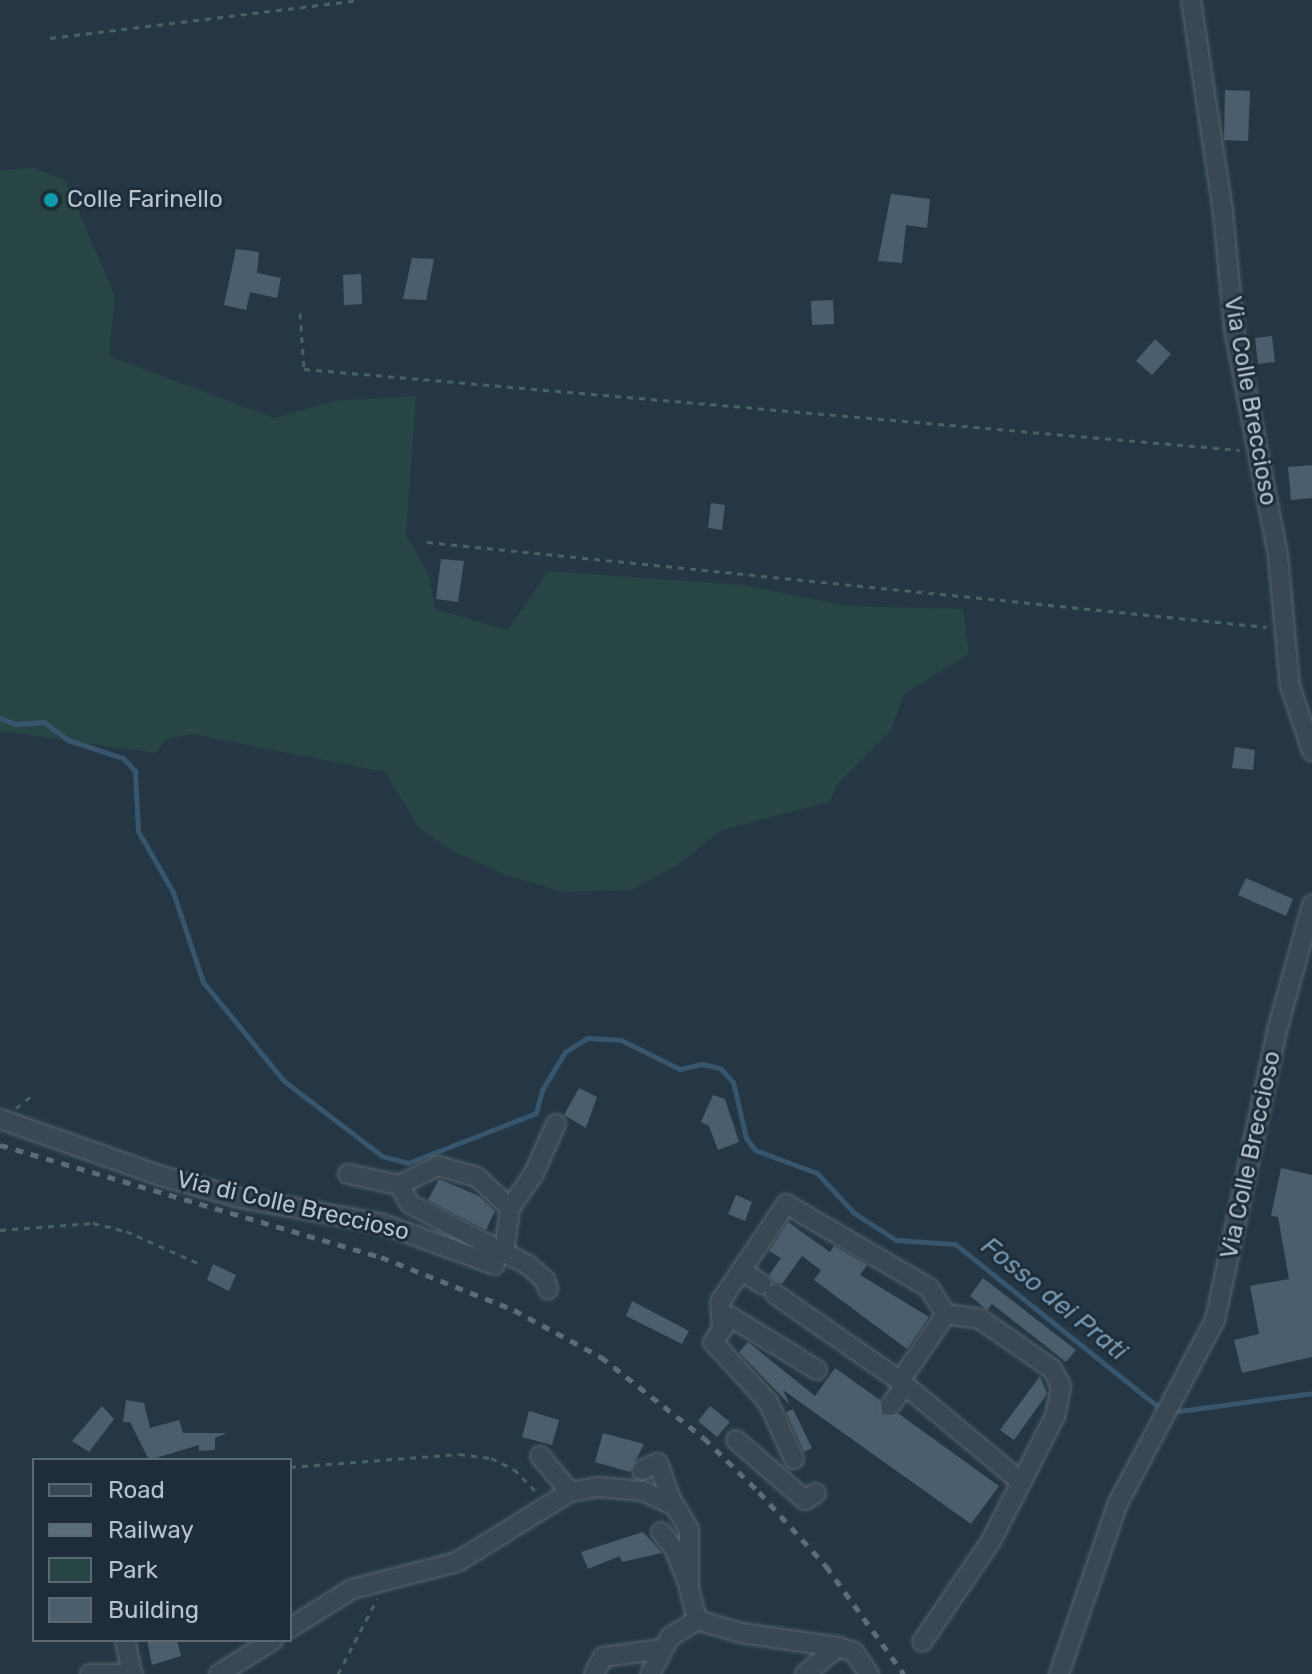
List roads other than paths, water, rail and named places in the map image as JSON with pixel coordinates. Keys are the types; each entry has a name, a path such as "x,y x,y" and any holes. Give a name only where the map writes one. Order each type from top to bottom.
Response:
{"street":[{"name":"Via Colle Breccioso","path":"1191,0 1223,212 1232,317 1276,540 1292,700 1312,751"},
{"name":"Via Colle Breccioso","path":"1059,1674 1112,1518 1220,1302 1278,1027 1312,905"},
{"name":"Via di Colle Breccioso","path":"4,1120 161,1176 240,1198 383,1224 500,1259"},
{"path":"500,1259 510,1208 533,1175 556,1124"},
{"path":"348,1174 399,1185 438,1166 477,1177 510,1208"},
{"path":"399,1185 420,1211 500,1259 528,1265 545,1280 548,1290"},
{"path":"722,1329 720,1302 786,1204 929,1288 946,1314 980,1319 1003,1332 1052,1369 1061,1386 1055,1416 1019,1480 991,1541 922,1642"},
{"path":"741,1270 902,1383 1019,1480"},
{"path":"890,1406 946,1314"},
{"path":"794,1459 768,1402 713,1342 731,1317 817,1370"},
{"path":"736,1440 805,1500 816,1493"},
{"path":"540,1456 570,1492"},
{"path":"642,1470 658,1463 673,1505 689,1529 689,1588"},
{"path":"292,1627 352,1589 457,1562 570,1492 598,1487 643,1491 673,1505"},
{"path":"661,1532 675,1550 697,1620"},
{"path":"650,1674 670,1637 697,1620 741,1633 854,1652 869,1674"},
{"path":"90,1674 132,1673 125,1642"},
{"path":"219,1674 270,1642"},
{"path":"805,1674 838,1647"},
{"path":"594,1674 603,1657 662,1649"}],"waterway":[{"name":"Fosso dei Prati","path":"0,718 16,724 44,722 68,740 123,758 135,771 138,831 173,892 203,982 284,1081 382,1156 408,1163 536,1113 542,1090 565,1052 587,1038 621,1040 680,1069 702,1064 720,1068 733,1082 746,1138 755,1150 817,1173 854,1213 896,1240 955,1244 1162,1410"},
{"name":"Fosso dei Prati","path":"1172,1412 1312,1393"}],"railway":[{"path":"0,1145 381,1257 514,1310 601,1357 704,1438 759,1492 826,1566 904,1674"}],"place":[{"name":"Colle Farinello","path":"51,200"}]}
